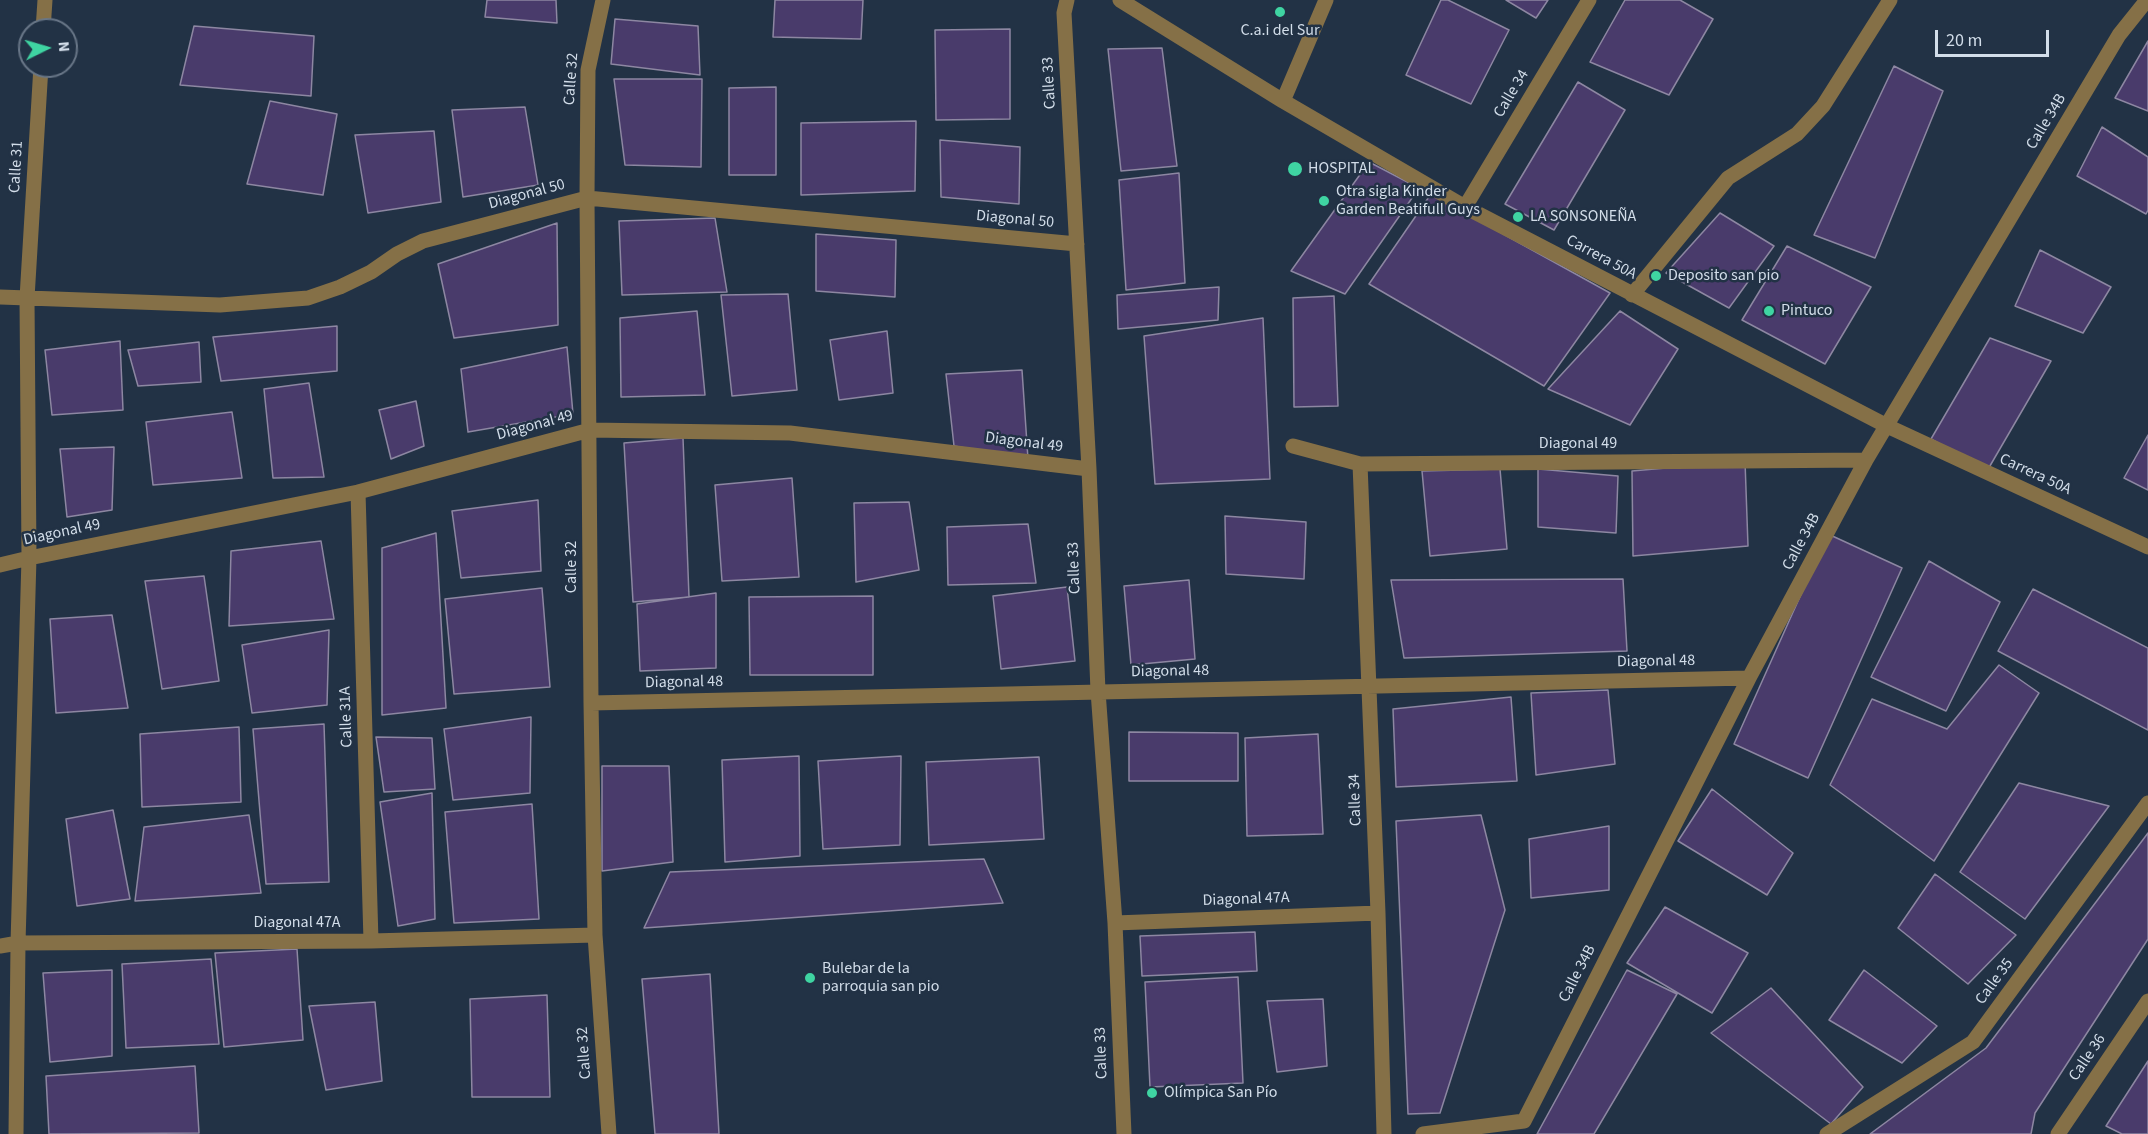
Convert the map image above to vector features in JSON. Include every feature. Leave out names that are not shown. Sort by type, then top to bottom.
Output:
[{"type":"street","points":[[44,18],[45,0]]},
{"type":"street","name":"Calle 32","points":[[603,0],[588,70],[587,198],[595,935],[609,1134]]},
{"type":"street","name":"Calle 33","points":[[1067,0],[1064,13],[1089,469],[1098,691],[1115,923],[1124,1134]]},
{"type":"street","name":"Carrera 50A","points":[[1120,0],[1283,101],[1465,207],[1887,426],[2148,547]]},
{"type":"street","points":[[1283,101],[1326,0]]},
{"type":"street","name":"Calle 34","points":[[1465,207],[1589,0]]},
{"type":"street","points":[[1632,295],[1728,178],[1797,134],[1823,106],[1890,0]]},
{"type":"street","name":"Calle 34B","points":[[1423,1134],[1524,1121],[1749,678],[1866,460],[2119,35],[2147,0]]},
{"type":"street","name":"Calle 31","points":[[16,1134],[18,943],[29,558],[27,298],[40,78]]},
{"type":"street","name":"Diagonal 50","points":[[0,297],[220,305],[308,298],[361,277],[397,254],[423,241],[587,198],[1077,244]]},
{"type":"street","name":"Diagonal 49","points":[[0,565],[358,492],[590,430],[790,433],[1089,469]]},
{"type":"street","name":"Diagonal 49","points":[[1293,446],[1360,464],[1866,460]]},
{"type":"street","name":"Calle 34","points":[[1360,464],[1370,686],[1384,1134]]},
{"type":"street","name":"Calle 31A","points":[[358,492],[371,941]]},
{"type":"street","name":"Diagonal 48","points":[[591,703],[1749,678]]},
{"type":"street","name":"Calle 35","points":[[1827,1134],[1973,1042],[2148,803]]},
{"type":"street","name":"Diagonal 47A","points":[[1115,923],[1378,912]]},
{"type":"street","name":"Diagonal 47A","points":[[0,946],[18,943],[371,941],[595,935]]},
{"type":"street","name":"Calle 36","points":[[2058,1134],[2148,1001]]},
{"type":"building","points":[[487,0],[556,0],[557,23],[485,17]]},
{"type":"building","points":[[775,0],[863,0],[861,39],[773,37]]},
{"type":"building","points":[[1441,0],[1448,0],[1509,30],[1471,104],[1406,75]]},
{"type":"building","points":[[1506,0],[1548,0],[1536,18]]},
{"type":"building","points":[[1625,0],[1680,0],[1713,19],[1669,95],[1590,62]]},
{"type":"building","points":[[615,19],[698,26],[700,75],[611,64]]},
{"type":"building","points":[[194,26],[314,36],[311,96],[180,85]]},
{"type":"building","points":[[1010,29],[1010,119],[936,120],[935,30]]},
{"type":"building","points":[[2148,41],[2148,111],[2115,98]]},
{"type":"building","points":[[1162,48],[1177,166],[1121,171],[1108,49]]},
{"type":"building","points":[[1894,66],[1943,91],[1875,258],[1814,235]]},
{"type":"building","points":[[614,79],[702,79],[701,167],[625,165]]},
{"type":"building","points":[[1578,82],[1625,110],[1554,230],[1505,204]]},
{"type":"building","points":[[776,87],[776,175],[729,175],[729,88]]},
{"type":"building","points":[[270,101],[337,114],[323,195],[247,184]]},
{"type":"building","points":[[525,107],[538,185],[463,197],[452,110]]},
{"type":"building","points":[[916,121],[915,191],[801,195],[801,123]]},
{"type":"building","points":[[2102,127],[2148,157],[2148,210],[2146,214],[2077,176]]},
{"type":"building","points":[[434,131],[441,202],[368,213],[355,135]]},
{"type":"building","points":[[940,140],[1020,147],[1019,204],[941,197]]},
{"type":"building","points":[[1369,162],[1419,188],[1345,294],[1291,271]]},
{"type":"building","points":[[1179,173],[1185,283],[1126,290],[1119,180]]},
{"type":"building","points":[[1431,194],[1610,293],[1544,386],[1369,284]]},
{"type":"building","points":[[1720,213],[1774,246],[1729,308],[1666,273]]},
{"type":"building","points":[[715,218],[727,292],[622,295],[619,221]]},
{"type":"building","points":[[557,223],[558,325],[454,338],[438,264]]},
{"type":"building","points":[[816,234],[896,240],[895,297],[816,291]]},
{"type":"building","points":[[1787,246],[1871,287],[1825,364],[1742,320]]},
{"type":"building","points":[[2040,250],[2111,287],[2083,333],[2015,306]]},
{"type":"building","points":[[1219,287],[1218,320],[1118,329],[1117,295]]},
{"type":"building","points":[[788,294],[797,390],[732,396],[721,295]]},
{"type":"building","points":[[1334,296],[1338,406],[1294,407],[1293,298]]},
{"type":"building","points":[[697,311],[705,395],[621,397],[620,318]]},
{"type":"building","points":[[1620,311],[1678,349],[1630,425],[1548,389]]},
{"type":"building","points":[[1263,318],[1270,479],[1155,484],[1144,336]]},
{"type":"building","points":[[337,326],[337,371],[221,381],[213,337]]},
{"type":"building","points":[[887,331],[893,393],[839,400],[830,340]]},
{"type":"building","points":[[1990,338],[2051,361],[1987,471],[1931,439]]},
{"type":"building","points":[[120,341],[123,410],[52,415],[45,350]]},
{"type":"building","points":[[199,342],[201,382],[138,386],[128,350]]},
{"type":"building","points":[[567,347],[573,414],[468,432],[461,369]]},
{"type":"building","points":[[1022,370],[1028,459],[954,446],[946,374]]},
{"type":"building","points":[[309,383],[324,477],[273,478],[264,389]]},
{"type":"building","points":[[416,401],[424,446],[391,459],[379,410]]},
{"type":"building","points":[[232,412],[242,478],[153,485],[146,422]]},
{"type":"building","points":[[2148,435],[2148,490],[2124,478]]},
{"type":"building","points":[[683,438],[689,597],[633,602],[624,443]]},
{"type":"building","points":[[114,447],[112,510],[67,517],[60,449]]},
{"type":"building","points":[[1745,461],[1748,546],[1633,556],[1632,471]]},
{"type":"building","points":[[1500,469],[1507,549],[1430,556],[1422,471]]},
{"type":"building","points":[[1538,469],[1618,476],[1616,533],[1538,527]]},
{"type":"building","points":[[792,478],[799,577],[722,581],[715,485]]},
{"type":"building","points":[[538,500],[541,571],[461,578],[452,511]]},
{"type":"building","points":[[909,502],[919,570],[856,582],[854,503]]},
{"type":"building","points":[[1225,516],[1306,522],[1304,579],[1226,574]]},
{"type":"building","points":[[1028,524],[1036,583],[948,585],[947,527]]},
{"type":"building","points":[[436,533],[446,708],[382,715],[382,548]]},
{"type":"building","points":[[1828,534],[1902,568],[1808,778],[1734,744]]},
{"type":"building","points":[[321,541],[334,619],[229,626],[231,551]]},
{"type":"building","points":[[1929,561],[2000,602],[1946,711],[1871,677]]},
{"type":"building","points":[[204,576],[219,681],[162,689],[145,581]]},
{"type":"building","points":[[1623,579],[1627,651],[1404,658],[1391,580]]},
{"type":"building","points":[[1189,580],[1195,659],[1131,665],[1124,586]]},
{"type":"building","points":[[1067,587],[1075,661],[1001,669],[993,596]]},
{"type":"building","points":[[542,588],[550,687],[454,694],[445,599]]},
{"type":"building","points":[[2033,589],[2148,648],[2148,730],[1998,651]]},
{"type":"building","points":[[716,593],[716,668],[640,671],[637,604]]},
{"type":"building","points":[[873,596],[873,675],[750,675],[749,597]]},
{"type":"building","points":[[112,615],[128,708],[56,713],[50,619]]},
{"type":"building","points":[[329,630],[327,705],[252,713],[242,645]]},
{"type":"building","points":[[1999,665],[2039,693],[1934,861],[1830,785],[1872,699],[1947,729]]},
{"type":"building","points":[[1608,690],[1615,764],[1536,775],[1531,693]]},
{"type":"building","points":[[1511,697],[1517,781],[1396,787],[1393,709]]},
{"type":"building","points":[[531,717],[530,793],[453,800],[444,729]]},
{"type":"building","points":[[324,724],[329,882],[266,884],[253,729]]},
{"type":"building","points":[[239,727],[241,802],[142,807],[140,734]]},
{"type":"building","points":[[1129,732],[1238,733],[1238,781],[1129,781]]},
{"type":"building","points":[[1318,734],[1323,834],[1247,836],[1245,738]]},
{"type":"building","points":[[376,737],[432,738],[435,789],[384,792]]},
{"type":"building","points":[[799,756],[800,856],[725,862],[722,760]]},
{"type":"building","points":[[901,756],[900,845],[823,849],[818,761]]},
{"type":"building","points":[[1039,757],[1044,839],[929,845],[926,762]]},
{"type":"building","points":[[602,766],[669,766],[673,862],[602,871]]},
{"type":"building","points":[[2019,783],[2109,806],[2025,919],[1960,872]]},
{"type":"building","points":[[1712,789],[1793,853],[1767,895],[1678,841]]},
{"type":"building","points":[[432,793],[435,919],[398,926],[380,802]]},
{"type":"building","points":[[532,804],[539,919],[454,923],[445,812]]},
{"type":"building","points":[[113,810],[130,899],[77,906],[66,819]]},
{"type":"building","points":[[249,815],[261,893],[135,901],[144,827]]},
{"type":"building","points":[[1481,815],[1505,910],[1440,1113],[1408,1114],[1396,821]]},
{"type":"building","points":[[1609,826],[1609,890],[1531,898],[1529,839]]},
{"type":"building","points":[[2148,833],[2148,939],[2035,1113],[2031,1134],[1870,1134],[1986,1048]]},
{"type":"building","points":[[984,859],[1003,903],[644,928],[670,872]]},
{"type":"building","points":[[1935,874],[2016,935],[1968,984],[1898,928]]},
{"type":"building","points":[[1665,907],[1748,953],[1712,1013],[1627,963]]},
{"type":"building","points":[[1255,932],[1257,971],[1142,976],[1140,936]]},
{"type":"building","points":[[297,949],[303,1040],[224,1047],[215,953]]},
{"type":"building","points":[[211,959],[219,1044],[126,1048],[122,964]]},
{"type":"building","points":[[112,970],[112,1056],[50,1062],[43,973]]},
{"type":"building","points":[[1627,970],[1677,994],[1594,1134],[1537,1134]]},
{"type":"building","points":[[1864,970],[1937,1026],[1902,1063],[1829,1020]]},
{"type":"building","points":[[710,974],[719,1134],[655,1134],[642,979]]},
{"type":"building","points":[[1238,977],[1243,1083],[1150,1087],[1145,982]]},
{"type":"building","points":[[1771,988],[1863,1087],[1831,1124],[1711,1033]]},
{"type":"building","points":[[547,995],[550,1097],[472,1097],[470,999]]},
{"type":"building","points":[[1323,999],[1327,1066],[1277,1072],[1267,1001]]},
{"type":"building","points":[[375,1002],[382,1081],[326,1090],[309,1006]]},
{"type":"building","points":[[2148,1061],[2148,1134],[2122,1134],[2106,1126]]},
{"type":"building","points":[[195,1066],[199,1133],[49,1134],[46,1076]]},
{"type":"place","name":"C.a.i del Sur","points":[[1280,12]]},
{"type":"place","name":"HOSPITAL","points":[[1295,169]]},
{"type":"place","name":"Otra sigla Kinder Garden Beatifull Guys","points":[[1324,201]]},
{"type":"place","name":"LA SONSONEÑA","points":[[1518,217]]},
{"type":"place","name":"Deposito san pio","points":[[1656,276]]},
{"type":"place","name":"Pintuco","points":[[1769,311]]},
{"type":"place","name":"Bulebar de la parroquia san pio","points":[[810,978]]},
{"type":"place","name":"Olímpica San Pío","points":[[1152,1093]]}]
